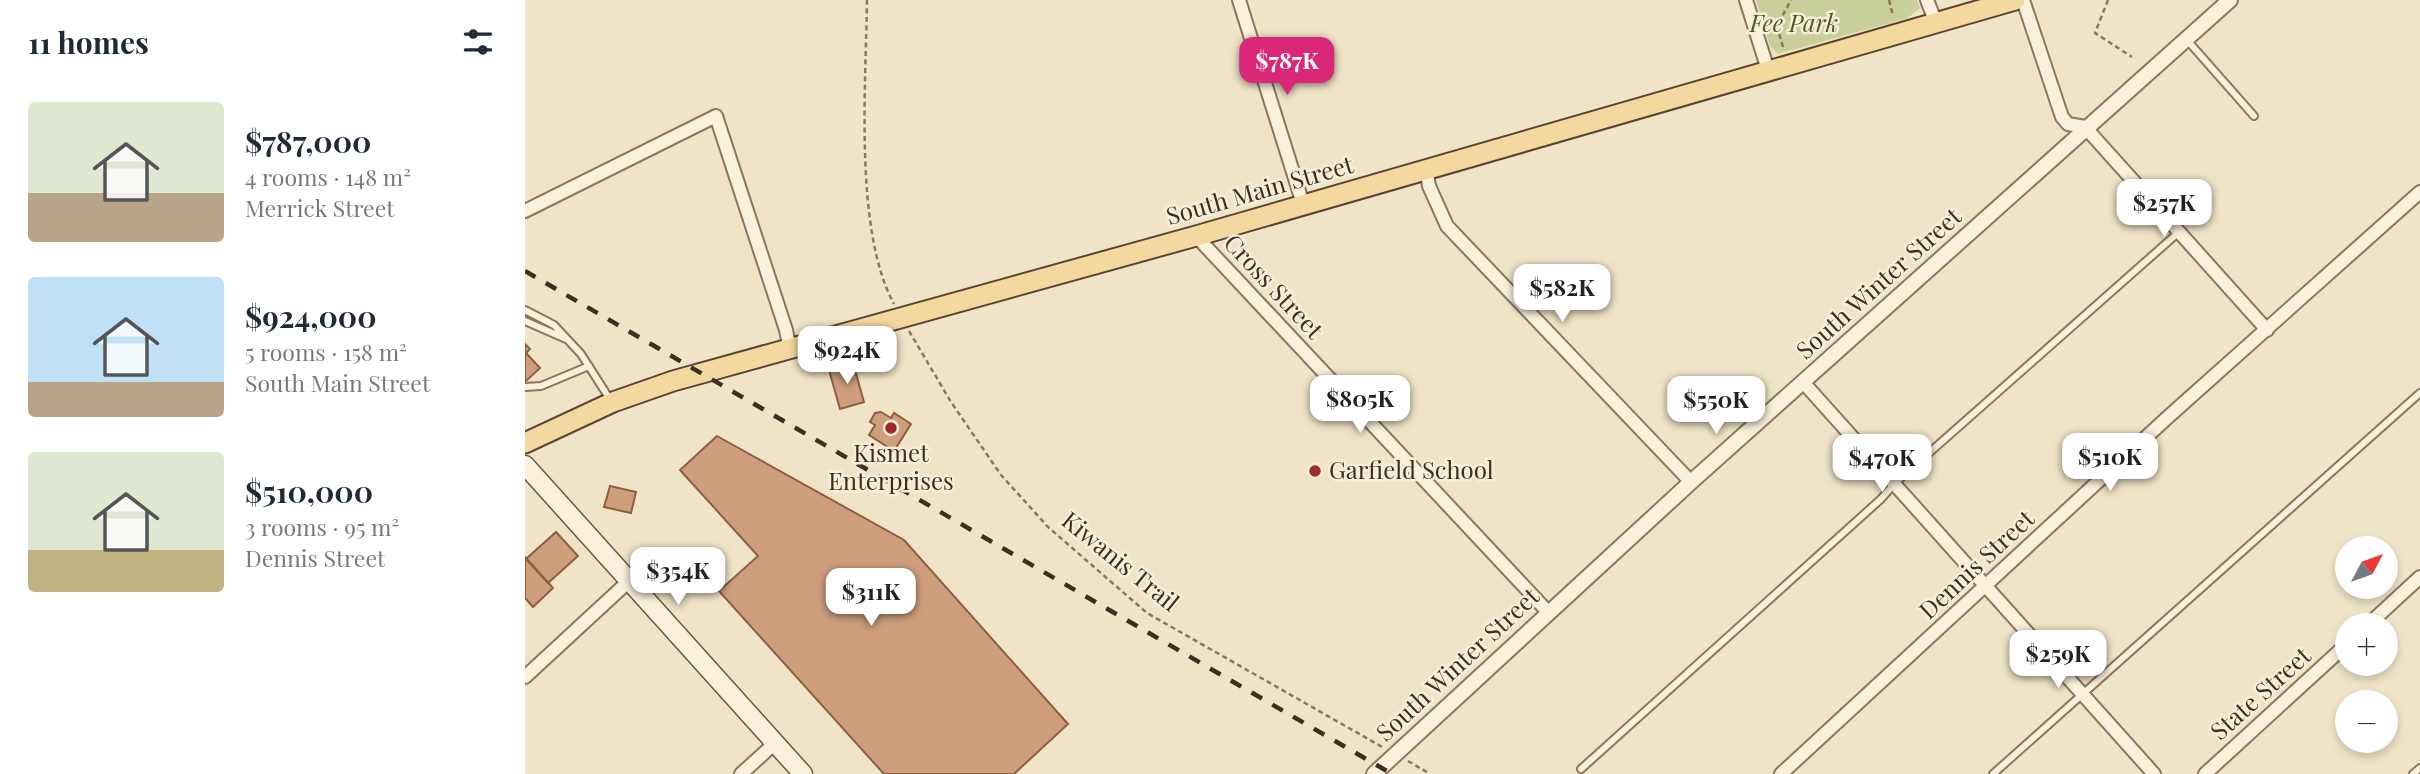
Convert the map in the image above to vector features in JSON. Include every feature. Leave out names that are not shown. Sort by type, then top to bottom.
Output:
[{"type":"main road","name":"South Main Street","points":[[525,443],[611,402],[673,381],[1196,236],[2015,0]]},
{"type":"main road","points":[[525,465],[803,774]]},
{"type":"street","points":[[1239,0],[1303,204]]},
{"type":"street","points":[[1746,0],[1768,70]]},
{"type":"street","points":[[1927,0],[1936,23]]},
{"type":"street","points":[[2023,0],[2062,117],[2068,124],[2085,127],[2267,330]]},
{"type":"street","name":"South Winter Street","points":[[1374,774],[1691,481],[2230,0]]},
{"type":"street","points":[[525,211],[716,116],[786,330],[790,350]]},
{"type":"street","points":[[1426,168],[1429,186],[1447,226],[1691,481]]},
{"type":"street","name":"Dennis Street","points":[[1781,774],[2420,192]]},
{"type":"street","name":"Cross Street","points":[[1196,236],[1548,612]]},
{"type":"street","points":[[1803,382],[2154,774]]},
{"type":"street","points":[[2381,613],[2420,577]]},
{"type":"street","points":[[527,670],[629,581]]},
{"type":"street","name":"State Street","points":[[2204,774],[2335,655]]},
{"type":"street","points":[[741,774],[775,743]]},
{"type":"lane","points":[[2186,39],[2254,116]]},
{"type":"lane","points":[[1581,769],[1881,499],[1895,483],[2179,232]]},
{"type":"lane","points":[[525,310],[554,325],[589,366],[611,402]]},
{"type":"lane","points":[[525,321],[568,340]]},
{"type":"lane","points":[[525,387],[541,386],[589,366]]},
{"type":"lane","points":[[1993,774],[2420,393]]},
{"type":"lane","points":[[2413,774],[2420,768]]},
{"type":"path","name":"Kiwanis Trail","points":[[867,0],[865,152],[871,222],[884,287],[951,402],[1000,475],[1048,527],[1147,612],[1430,774]]},
{"type":"path","points":[[1783,47],[1777,26],[1791,0]]},
{"type":"path","points":[[1889,0],[1893,16]]},
{"type":"path","points":[[2108,0],[2095,33],[2132,57]]},
{"type":"green space","name":"Fee Park","points":[[1756,0],[1917,0],[1920,8],[1908,18],[1778,54],[1770,46]]},
{"type":"building","points":[[525,344],[530,349],[526,353],[540,368],[525,382]]},
{"type":"building","points":[[853,363],[864,402],[840,409],[829,370]]},
{"type":"building","points":[[881,412],[891,418],[894,413],[911,424],[894,451],[869,435],[875,425],[870,422],[875,413]]},
{"type":"building","points":[[717,436],[904,540],[1068,724],[1014,774],[884,774],[719,591],[758,556],[680,470]]},
{"type":"building","points":[[610,486],[636,492],[631,513],[604,507]]},
{"type":"building","points":[[556,532],[578,556],[548,583],[526,559]]},
{"type":"building","points":[[525,557],[553,588],[533,607],[525,598]]},
{"type":"railway","points":[[525,271],[1392,774]]},
{"type":"place","name":"Kismet Enterprises","points":[[891,428]]},
{"type":"place","name":"Garfield School","points":[[1315,471]]}]
